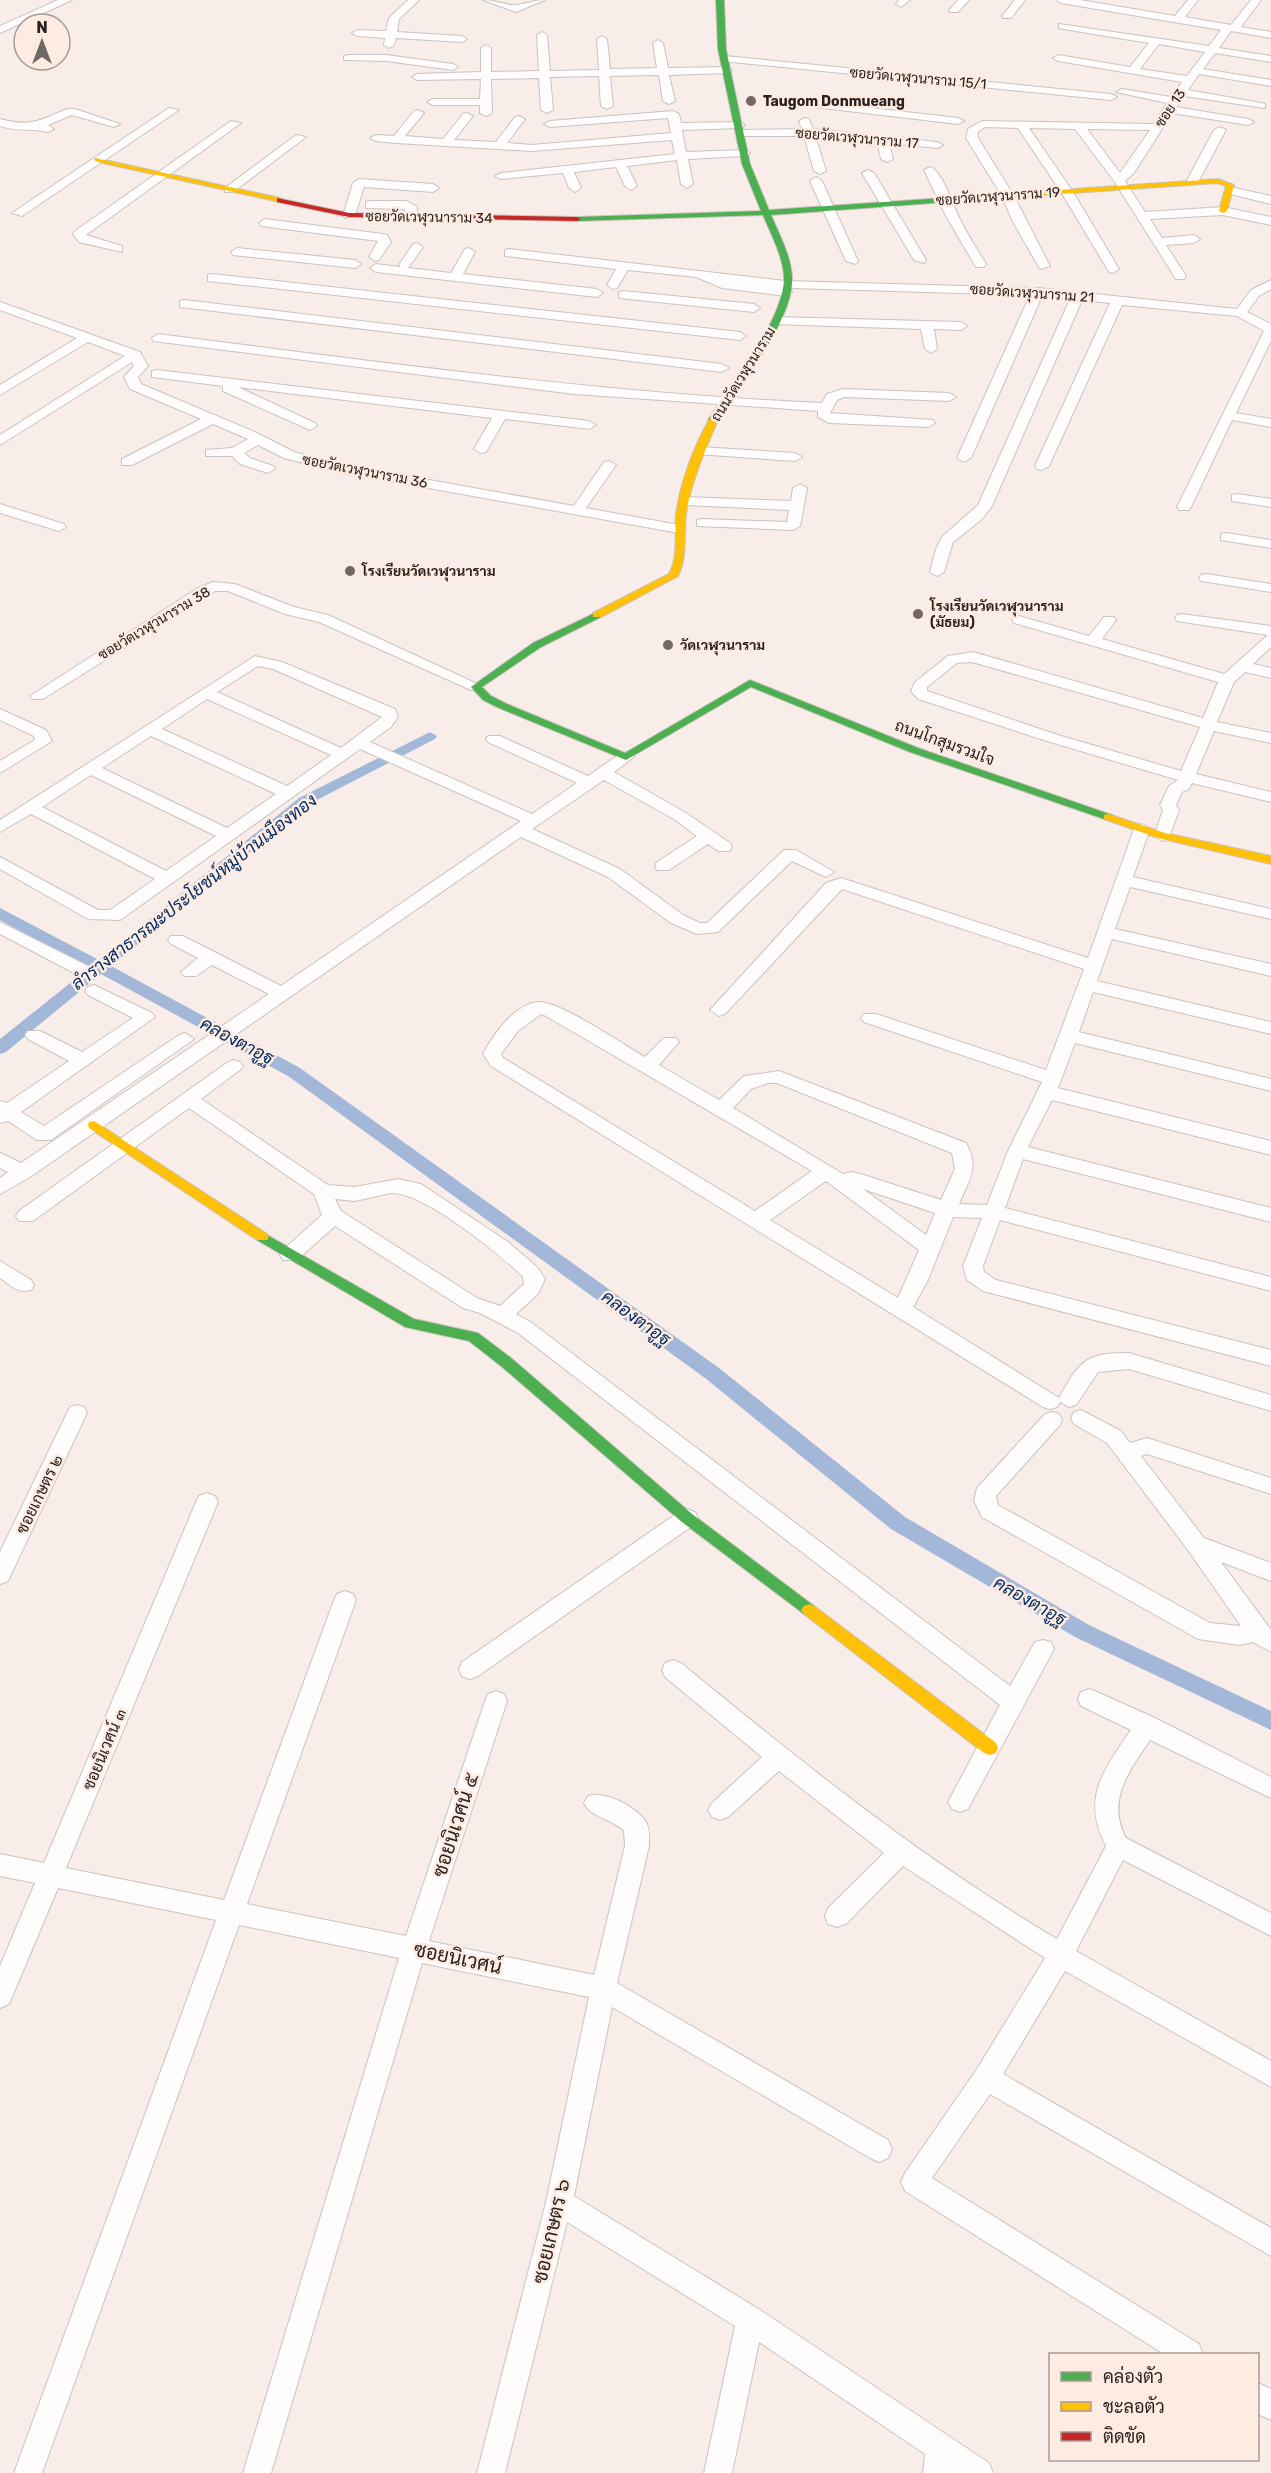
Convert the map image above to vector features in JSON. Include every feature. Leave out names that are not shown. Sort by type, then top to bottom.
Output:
[{"type":"street","points":[[2,35],[21,13],[67,0]]},
{"type":"street","points":[[386,58],[394,18],[414,0]]},
{"type":"street","points":[[475,0],[506,13]]},
{"type":"street","points":[[488,0],[516,9],[540,0]]},
{"type":"street","points":[[720,0],[720,29],[748,173],[779,245],[787,287]]},
{"type":"street","points":[[954,10],[964,0]]},
{"type":"street","points":[[1007,16],[1020,0]]},
{"type":"street","points":[[1061,0],[1078,1],[1271,35]]},
{"type":"street","points":[[1126,11],[1135,0]]},
{"type":"street","points":[[1177,20],[1193,0]]},
{"type":"street","name":"ซอย 13","points":[[1121,184],[1188,80],[1256,0]]},
{"type":"street","points":[[1053,70],[1060,42],[1078,1]]},
{"type":"street","points":[[357,33],[462,39]]},
{"type":"street","points":[[542,35],[547,110]]},
{"type":"street","points":[[602,39],[608,106]]},
{"type":"street","points":[[1060,42],[1157,40],[1271,59]]},
{"type":"street","points":[[1133,71],[1157,40]]},
{"type":"street","points":[[1060,42],[1133,71],[1188,80]]},
{"type":"street","points":[[658,43],[669,101]]},
{"type":"street","points":[[433,102],[486,107],[486,48]]},
{"type":"street","points":[[348,58],[386,58],[457,67]]},
{"type":"street","name":"ซอยวัดเวฬุวนาราม 15/1","points":[[417,77],[663,72],[726,65],[1175,100]]},
{"type":"street","points":[[1198,71],[1271,83]]},
{"type":"street","points":[[852,261],[828,209],[800,99],[914,129],[958,121]]},
{"type":"street","points":[[1175,100],[1261,106]]},
{"type":"street","points":[[1175,100],[1248,122]]},
{"type":"street","points":[[18,213],[173,110]]},
{"type":"street","points":[[0,122],[17,128],[43,127],[60,113],[71,111],[114,124]]},
{"type":"street","points":[[396,140],[418,113]]},
{"type":"street","points":[[550,124],[673,114],[687,184]]},
{"type":"street","points":[[445,144],[467,116]]},
{"type":"street","points":[[498,147],[519,119]]},
{"type":"street","points":[[118,249],[83,238],[79,234],[235,123]]},
{"type":"street","points":[[1044,266],[1018,220],[1008,196],[972,138],[972,131],[982,124],[1157,127]]},
{"type":"street","points":[[1021,124],[1067,192],[1113,268]]},
{"type":"street","points":[[1079,126],[1144,216],[1180,276]]},
{"type":"street","name":"ซอยวัดเวฬุวนาราม 17","points":[[376,138],[532,148],[675,131],[740,129],[807,131],[882,139],[914,129],[937,146]]},
{"type":"street","points":[[1192,182],[1220,130]]},
{"type":"street","points":[[229,190],[300,137]]},
{"type":"street","points":[[882,139],[887,159]]},
{"type":"street","points":[[501,176],[620,164],[680,154],[744,153]]},
{"type":"street","name":"ซอยวัดเวฬุวนาราม 34","points":[[98,160],[349,215],[370,204],[411,217],[569,220],[766,213]]},
{"type":"street","points":[[620,164],[631,186]]},
{"type":"street","points":[[567,169],[575,188]]},
{"type":"street","points":[[930,170],[946,199],[952,218],[980,264]]},
{"type":"street","points":[[868,173],[920,260]]},
{"type":"street","points":[[514,174],[523,190]]},
{"type":"street","name":"ซอยวัดเวฬุวนาราม 19","points":[[766,213],[1067,192],[1121,184],[1218,181],[1230,188]]},
{"type":"street","points":[[349,215],[359,183],[433,188]]},
{"type":"street","points":[[1223,211],[1230,188],[1271,200]]},
{"type":"street","points":[[1144,216],[1223,211],[1271,221]]},
{"type":"street","points":[[265,223],[383,238],[385,242],[371,264],[338,307]]},
{"type":"street","points":[[1158,242],[1194,239]]},
{"type":"street","points":[[405,265],[417,247]]},
{"type":"street","points":[[237,252],[371,264],[604,290],[624,289],[623,295],[754,308]]},
{"type":"street","points":[[457,274],[469,252]]},
{"type":"street","name":"ซอยวัดเวฬุวนาราม 21","points":[[509,253],[698,274],[787,287],[978,288],[1038,292],[1240,313],[1271,329]]},
{"type":"street","points":[[371,264],[405,265],[457,274]]},
{"type":"street","points":[[581,335],[604,290],[624,266]]},
{"type":"street","points":[[212,278],[338,307],[581,335],[722,368]]},
{"type":"street","points":[[1240,313],[1255,293],[1271,285]]},
{"type":"street","name":"ถนนวัดเวฬุวนาราม","points":[[476,687],[553,636],[673,576],[680,567],[682,559],[679,529],[701,451],[722,404],[777,321],[787,287]]},
{"type":"street","points":[[964,458],[1038,292]]},
{"type":"street","points":[[937,572],[943,548],[949,537],[970,525],[985,506],[1078,296]]},
{"type":"street","points":[[1042,466],[1118,300]]},
{"type":"street","points":[[184,304],[338,307],[581,335],[740,336]]},
{"type":"street","points":[[0,306],[135,355]]},
{"type":"street","points":[[777,321],[961,326]]},
{"type":"street","points":[[927,326],[931,349]]},
{"type":"street","points":[[1184,507],[1271,329]]},
{"type":"street","points":[[0,391],[86,338]]},
{"type":"street","points":[[158,338],[722,404],[825,407]]},
{"type":"street","points":[[0,441],[135,355]]},
{"type":"street","name":"ซอยวัดเวฬุวนาราม 36","points":[[135,355],[141,366],[131,377],[135,386],[258,439],[289,455],[313,462],[679,529]]},
{"type":"street","points":[[381,400],[401,367]]},
{"type":"street","points":[[157,374],[589,425]]},
{"type":"street","points":[[213,381],[310,426]]},
{"type":"street","points":[[928,423],[829,419],[823,414],[832,397],[843,393],[949,398]]},
{"type":"street","points":[[481,448],[501,414]]},
{"type":"street","points":[[1227,415],[1271,423]]},
{"type":"street","points":[[127,462],[212,419]]},
{"type":"street","points":[[211,453],[235,452],[258,439]]},
{"type":"street","points":[[701,451],[795,457]]},
{"type":"street","points":[[235,452],[245,461],[268,469]]},
{"type":"street","points":[[577,511],[609,465]]},
{"type":"street","points":[[702,523],[793,526],[800,488]]},
{"type":"street","points":[[1238,498],[1271,503]]},
{"type":"street","points":[[686,501],[798,506]]},
{"type":"street","points":[[0,508],[59,526]]},
{"type":"street","points":[[1226,537],[1271,544]]},
{"type":"street","points":[[1206,578],[1271,588]]},
{"type":"street","name":"ซอยวัดเวฬุวนาราม 38","points":[[38,696],[203,591],[222,585],[290,611],[323,618],[476,687]]},
{"type":"street","points":[[1182,618],[1271,632]]},
{"type":"street","points":[[1019,620],[1227,680]]},
{"type":"street","points":[[1092,642],[1109,620]]},
{"type":"street","points":[[1162,836],[1171,810],[1181,809],[1189,792],[1185,782],[1227,680],[1271,639]]},
{"type":"street","points":[[1271,738],[1210,725],[973,657],[953,659],[920,685],[919,691],[923,696],[1185,782],[1271,797]]},
{"type":"street","points":[[0,827],[91,770],[246,664],[265,660],[389,712],[390,717],[386,724],[286,792],[122,912],[102,917],[0,862]]},
{"type":"street","points":[[1240,666],[1271,673]]},
{"type":"street","name":"ถนนโกสุมรวมใจ","points":[[626,757],[750,683],[914,750],[1162,836],[1271,860]]},
{"type":"street","points":[[476,687],[488,698],[503,706],[626,757]]},
{"type":"street","points":[[206,693],[341,754]]},
{"type":"street","points":[[0,714],[40,733],[44,741],[0,768]]},
{"type":"street","points":[[150,729],[286,792]]},
{"type":"street","points":[[494,739],[653,800],[724,847]]},
{"type":"street","points":[[358,742],[534,821]]},
{"type":"street","points":[[0,1187],[94,1125],[518,829],[534,821],[626,757]]},
{"type":"street","points":[[91,770],[227,835]]},
{"type":"street","points":[[32,808],[166,878]]},
{"type":"street","points":[[518,829],[614,873],[677,919],[697,929],[712,928],[790,854],[826,872]]},
{"type":"street","points":[[1142,829],[1104,932],[1088,985],[1048,1085],[1017,1151],[973,1266],[974,1275],[990,1286],[1271,1358]]},
{"type":"street","points":[[663,866],[708,836]]},
{"type":"street","points":[[1123,880],[1271,914]]},
{"type":"street","points":[[719,1010],[831,886],[841,883],[1093,966]]},
{"type":"street","points":[[0,927],[84,971]]},
{"type":"street","points":[[1104,932],[1271,970]]},
{"type":"street","points":[[177,940],[281,993]]},
{"type":"street","points":[[190,972],[211,957]]},
{"type":"street","points":[[1088,985],[1271,1028]]},
{"type":"street","points":[[94,991],[146,1017],[2,1112],[44,1135],[185,1039]]},
{"type":"street","points":[[930,1248],[833,1176],[552,1011],[539,1008],[528,1012],[497,1043],[492,1054],[497,1062],[1063,1409],[1114,1437],[1264,1637]]},
{"type":"street","points":[[870,1018],[1048,1085],[1271,1148]]},
{"type":"street","points":[[34,1035],[83,1059]]},
{"type":"street","points":[[1069,1035],[1271,1085]]},
{"type":"street","points":[[647,1067],[670,1042]]},
{"type":"street","points":[[26,1216],[190,1100],[234,1066]]},
{"type":"street","points":[[720,1111],[747,1080],[756,1077],[779,1077],[959,1148],[964,1156],[964,1169],[918,1280],[902,1310]]},
{"type":"street","points":[[190,1100],[323,1191],[356,1194],[382,1186],[413,1189],[512,1253],[533,1273],[535,1280],[531,1289],[502,1315]]},
{"type":"street","points":[[94,1125],[290,1255],[410,1323],[473,1337],[506,1362],[687,1518],[990,1748]]},
{"type":"street","points":[[1017,1151],[1271,1215]]},
{"type":"street","points":[[0,1160],[23,1172]]},
{"type":"street","points":[[755,1221],[833,1176],[864,1182],[948,1210],[995,1212],[1271,1284]]},
{"type":"street","points":[[323,1191],[327,1208],[334,1216],[470,1303],[502,1315],[525,1328],[1011,1701]]},
{"type":"street","points":[[290,1255],[334,1216]]},
{"type":"street","points":[[0,1268],[24,1286]]},
{"type":"street","points":[[1264,1637],[1206,1632],[990,1511],[985,1502],[985,1494],[1063,1409],[1084,1372],[1093,1362],[1129,1361],[1271,1403]]},
{"type":"street","name":"ซอยเกษตร ๒","points":[[0,1575],[77,1413]]},
{"type":"street","points":[[1126,1452],[1147,1446],[1271,1486]]},
{"type":"street","name":"ซอยนิเวศน์ ๓","points":[[0,1996],[207,1502]]},
{"type":"street","points":[[470,1669],[687,1518]]},
{"type":"street","points":[[1196,1544],[1271,1572]]},
{"type":"street","points":[[28,2473],[345,1600]]},
{"type":"street","points":[[960,1802],[990,1748],[1011,1701],[1043,1649]]},
{"type":"street","points":[[673,1670],[778,1757],[902,1852],[1061,1955],[1271,2075]]},
{"type":"street","points":[[1089,1699],[1147,1725],[1271,1788]]},
{"type":"street","name":"ซอยนิเวศน์ ๕","points":[[257,2473],[414,1949],[496,1701]]},
{"type":"street","points":[[1147,1725],[1108,1793],[1106,1818],[1118,1846],[1271,1926]]},
{"type":"street","points":[[720,1810],[778,1757]]},
{"type":"street","name":"ซอยเกษตร ๖","points":[[491,2473],[559,2202],[603,1988],[637,1846],[636,1827],[627,1818],[596,1803]]},
{"type":"street","points":[[1118,1846],[1061,1955],[986,2078],[914,2182],[1186,2353]]},
{"type":"street","points":[[837,1916],[902,1852]]},
{"type":"street","name":"ซอยนิเวศน์","points":[[0,1865],[603,1988],[879,2149]]},
{"type":"street","points":[[986,2078],[1271,2243]]},
{"type":"street","points":[[559,2202],[750,2320],[939,2460],[979,2473]]},
{"type":"street","points":[[718,2473],[750,2320]]},
{"type":"waterway","name":"ลำรางสาธารณะประโยชน์หมู่บ้านเมืองทอง","points":[[100,967],[304,801],[430,736]]},
{"type":"waterway","name":"คลองตาอูฐ","points":[[0,913],[100,967]]},
{"type":"waterway","name":"ลำรางสาธารณะประโยชน์หมู่บ้านเมืองทอง","points":[[0,1048],[100,967]]},
{"type":"waterway","name":"คลองตาอูฐ","points":[[100,967],[294,1072],[712,1373],[898,1523],[1082,1631],[1271,1721]]},
{"type":"traffic: fast","points":[[713,420],[774,327],[788,286],[788,274],[780,246],[746,164],[722,49],[720,0]]},
{"type":"traffic: fast","points":[[577,219],[748,214],[1015,195]]},
{"type":"traffic: fast","points":[[597,615],[537,645],[476,687],[487,698],[503,706],[626,757],[750,683],[914,750],[1108,817]]},
{"type":"traffic: fast","points":[[262,1237],[410,1323],[473,1337],[506,1362],[687,1518],[809,1610]]},
{"type":"traffic: slow","points":[[98,160],[280,200]]},
{"type":"traffic: slow","points":[[1015,195],[1218,181],[1230,185],[1223,211]]},
{"type":"traffic: slow","points":[[597,615],[673,576],[679,561],[682,508],[713,420]]},
{"type":"traffic: slow","points":[[1108,817],[1162,836],[1271,860]]},
{"type":"traffic: slow","points":[[94,1125],[262,1237]]},
{"type":"traffic: slow","points":[[809,1610],[990,1748]]},
{"type":"traffic: jam","points":[[280,200],[349,215],[577,219]]},
{"type":"place","name":"Taugom Donmueang","points":[[751,101]]},
{"type":"place","name":"โรงเรียนวัดเวฬุวนาราม","points":[[350,571]]},
{"type":"place","name":"โรงเรียนวัดเวฬุวนาราม (มัธยม)","points":[[918,614]]},
{"type":"place","name":"วัดเวฬุวนาราม","points":[[668,645]]}]
